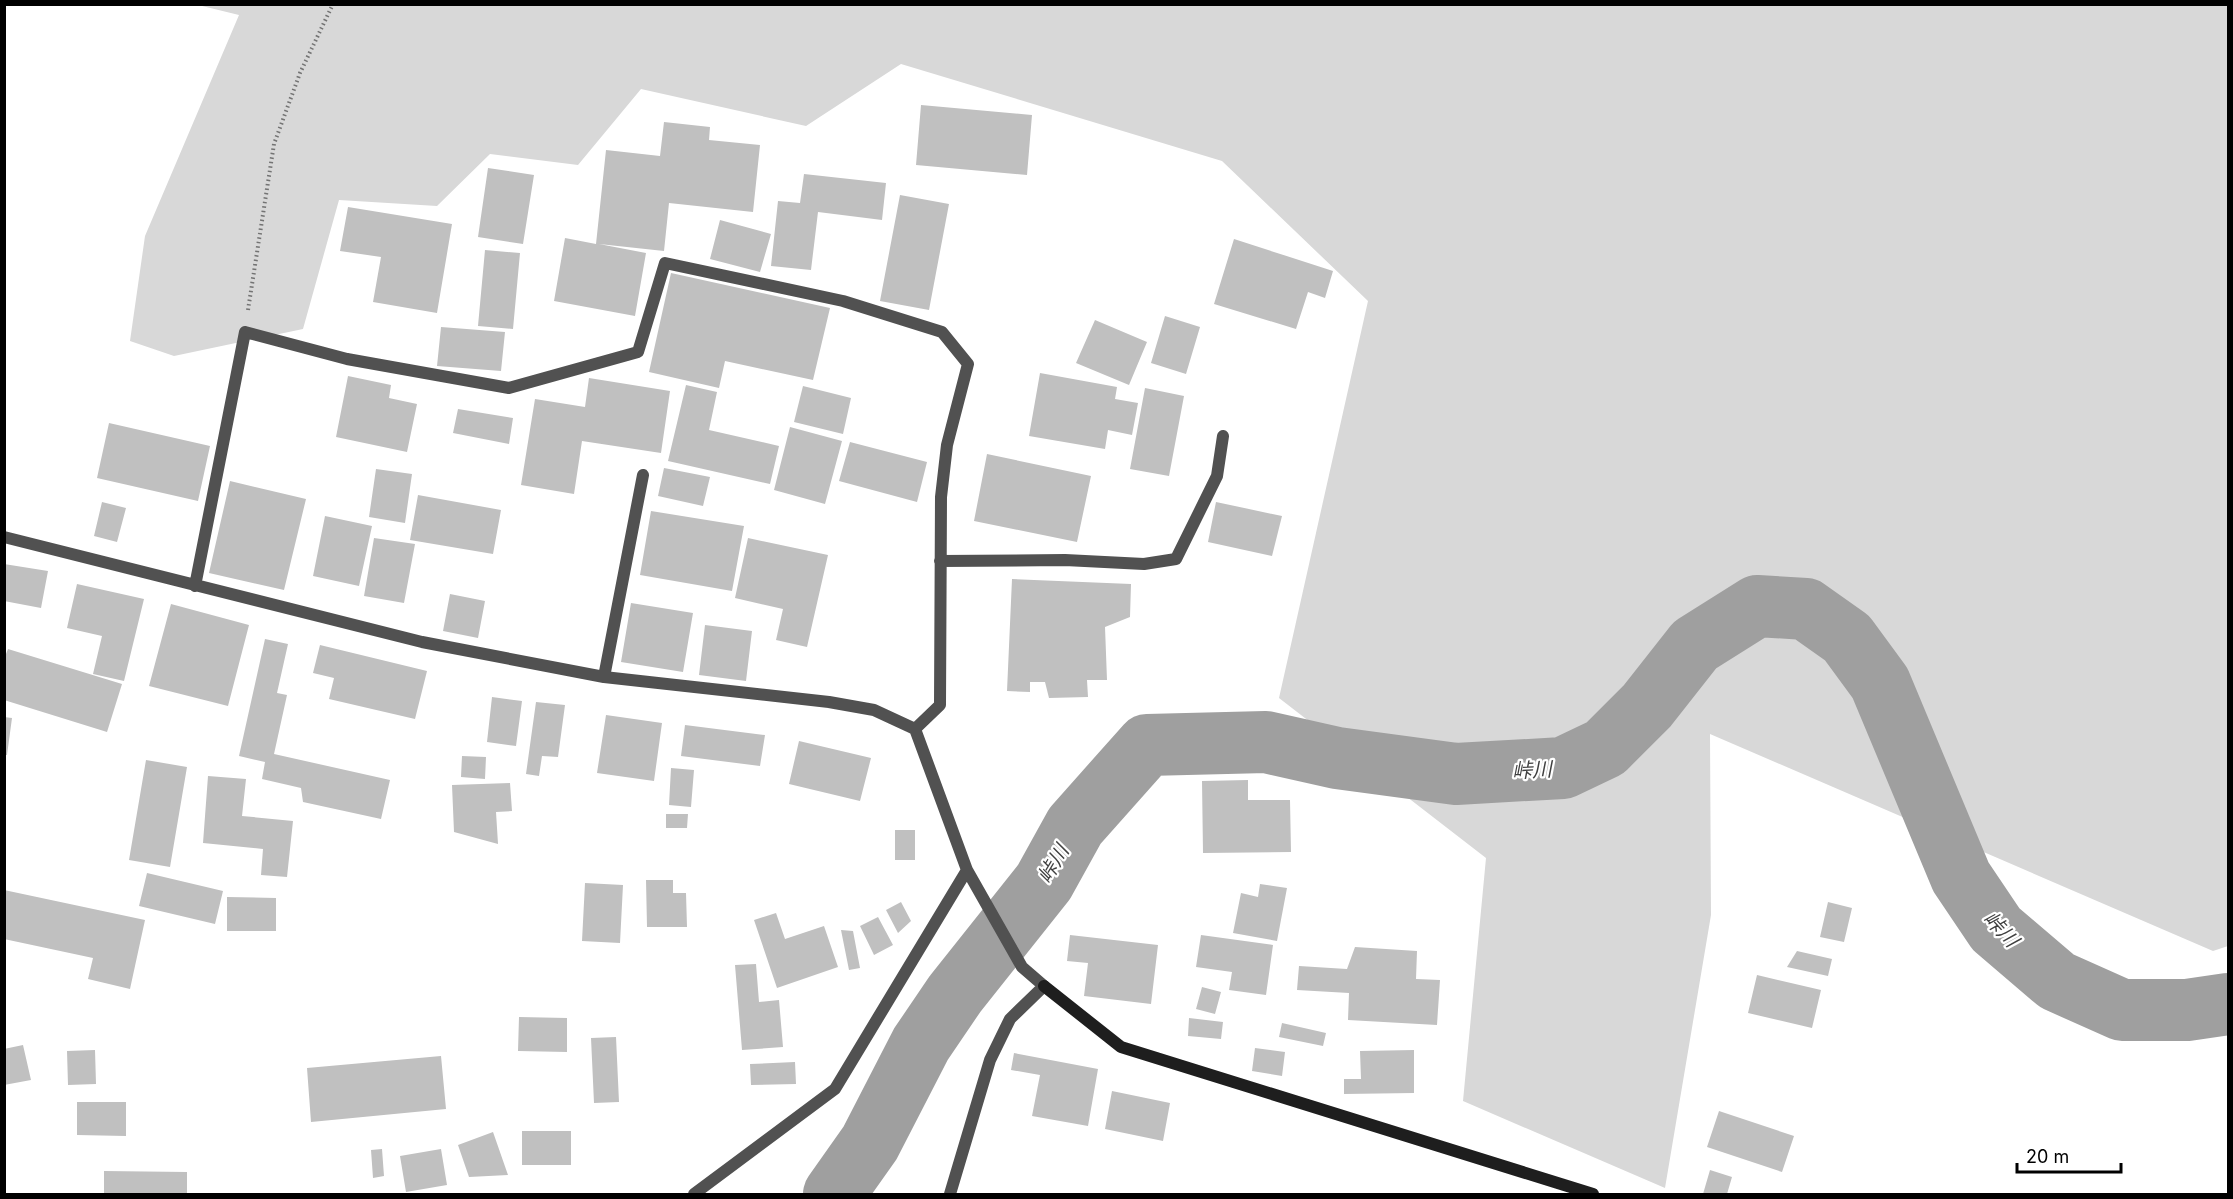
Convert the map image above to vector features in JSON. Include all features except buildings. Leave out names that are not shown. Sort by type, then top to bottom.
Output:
[{"type":"street","points":[[195,586],[245,332],[347,359],[509,388],[638,352],[665,263],[843,301],[942,332],[968,364],[947,445],[941,497],[940,705],[915,729]]},
{"type":"street","points":[[940,561],[1065,560],[1144,564],[1176,559],[1217,476],[1223,435]]},
{"type":"street","points":[[604,677],[643,474]]},
{"type":"street","points":[[4,537],[422,642],[604,677],[829,702],[874,710],[915,729],[967,870],[1022,967],[1121,1047],[1593,1194]]},
{"type":"street","points":[[694,1194],[836,1089],[967,870]]},
{"type":"street","points":[[950,1194],[990,1060],[1010,1019],[1044,986]]},
{"type":"path","points":[[245,332],[274,144],[300,73],[333,4]]},
{"type":"shaded area","points":[[198,5],[2228,5],[2228,946],[2213,951],[1710,734],[1711,915],[1665,1188],[1463,1101],[1486,858],[1279,698],[1368,301],[1222,161],[901,64],[806,126],[641,89],[578,165],[490,154],[437,206],[339,200],[303,329],[174,356],[130,341],[145,236],[239,15]]},
{"type":"waterway","name":"峠川","points":[[834,1194],[870,1143],[921,1044],[955,994],[1044,882],[1075,826],[1147,745],[1266,742],[1337,758],[1456,774],[1563,768],[1605,748],[1647,706],[1695,645],[1757,606],[1806,609],[1847,638],[1880,683],[1961,877],[1996,929],[2057,981],[2122,1010],[2187,1010],[2228,1004]]}]
